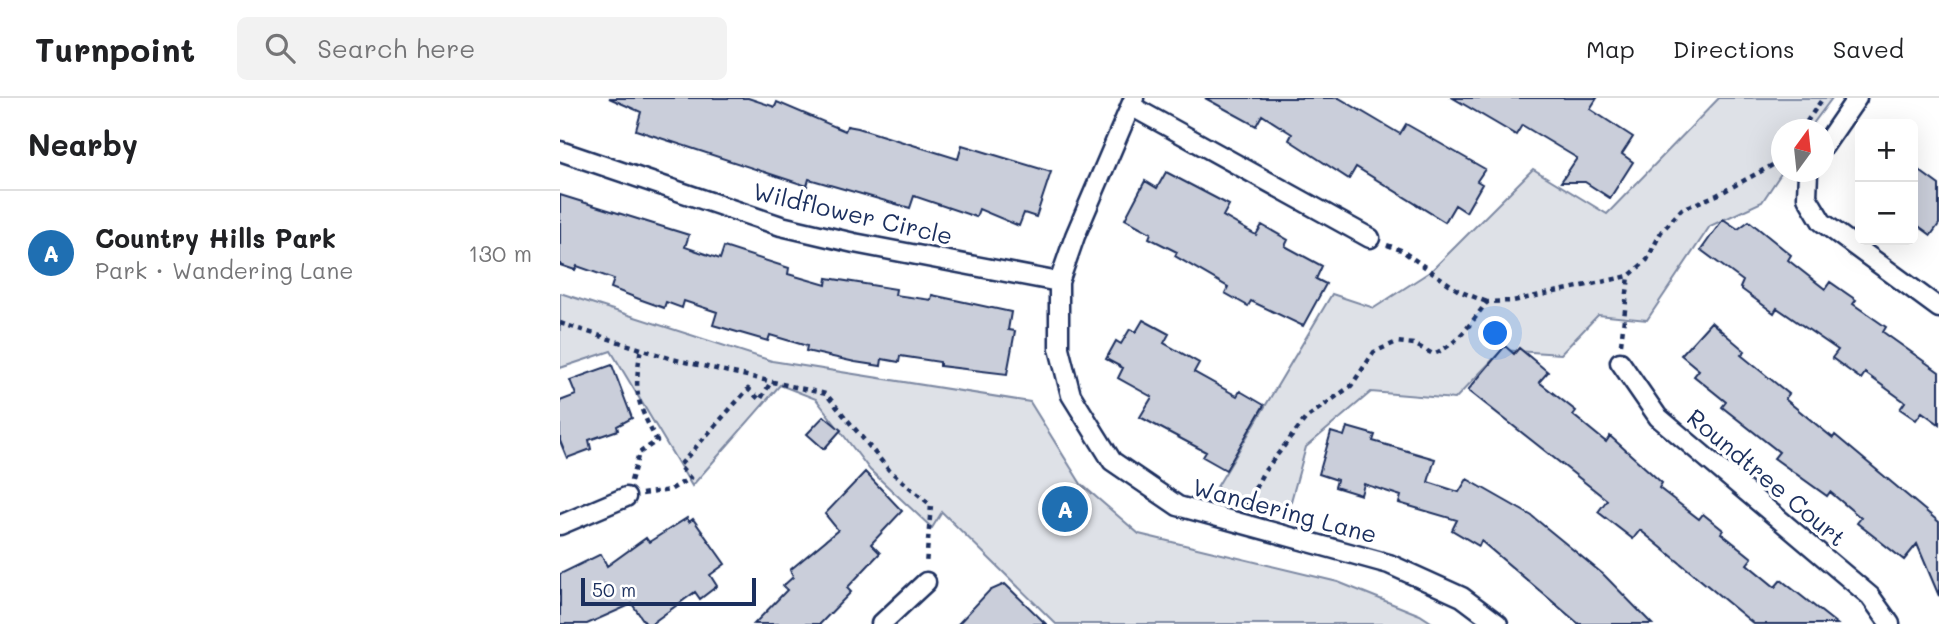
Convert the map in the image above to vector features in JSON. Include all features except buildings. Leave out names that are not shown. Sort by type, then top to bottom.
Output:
[{"type":"street","points":[[1834,131],[1857,98]]},
{"type":"street","points":[[1132,102],[1370,238]]},
{"type":"street","name":"Wandering Lane","points":[[1132,102],[1075,236],[1059,282],[1059,348],[1070,395],[1112,461],[1178,506],[1389,564],[1462,597],[1498,624]]},
{"type":"street","name":"Wildflower Circle","points":[[560,151],[781,226],[1059,282]]},
{"type":"street","points":[[1808,182],[1807,197],[1822,222],[1939,308]]},
{"type":"street","name":"Roundtree Court","points":[[1619,362],[1658,417],[1870,596],[1890,624]]},
{"type":"street","points":[[560,525],[626,497]]},
{"type":"street","points":[[881,624],[926,582]]},
{"type":"path","points":[[1809,119],[1823,98]]},
{"type":"path","points":[[1370,238],[1401,250],[1459,290],[1487,302],[1513,300],[1629,276],[1647,260],[1661,232],[1682,209],[1717,195],[1771,166]]},
{"type":"path","points":[[1619,362],[1629,276]]},
{"type":"path","points":[[1239,522],[1263,473],[1306,418],[1350,386],[1374,352],[1397,342],[1414,344],[1433,354],[1444,350],[1461,335],[1487,302]]},
{"type":"path","points":[[560,323],[671,359],[826,394],[889,470],[931,505],[927,528],[926,582]]},
{"type":"path","points":[[640,347],[635,387],[644,417],[657,441],[639,453],[626,497],[670,490],[690,478],[679,466],[748,389],[760,400],[771,382]]},
{"type":"shaded area","points":[[1719,98],[1832,98],[1816,119],[1771,119],[1771,182],[1775,182],[1762,202],[1710,226],[1647,320],[1598,315],[1561,354],[1502,350],[1455,399],[1371,392],[1306,447],[1288,512],[1214,492],[1332,294],[1374,308],[1431,271],[1533,169],[1607,214]]},
{"type":"shaded area","points":[[560,293],[772,361],[1030,402],[1081,484],[1139,534],[1338,582],[1420,615],[1434,624],[1056,624],[942,512],[932,528],[870,470],[816,399],[780,385],[692,486],[611,351],[560,368]]},
{"type":"place","name":"Country Hills Park","points":[[1065,509]]}]
